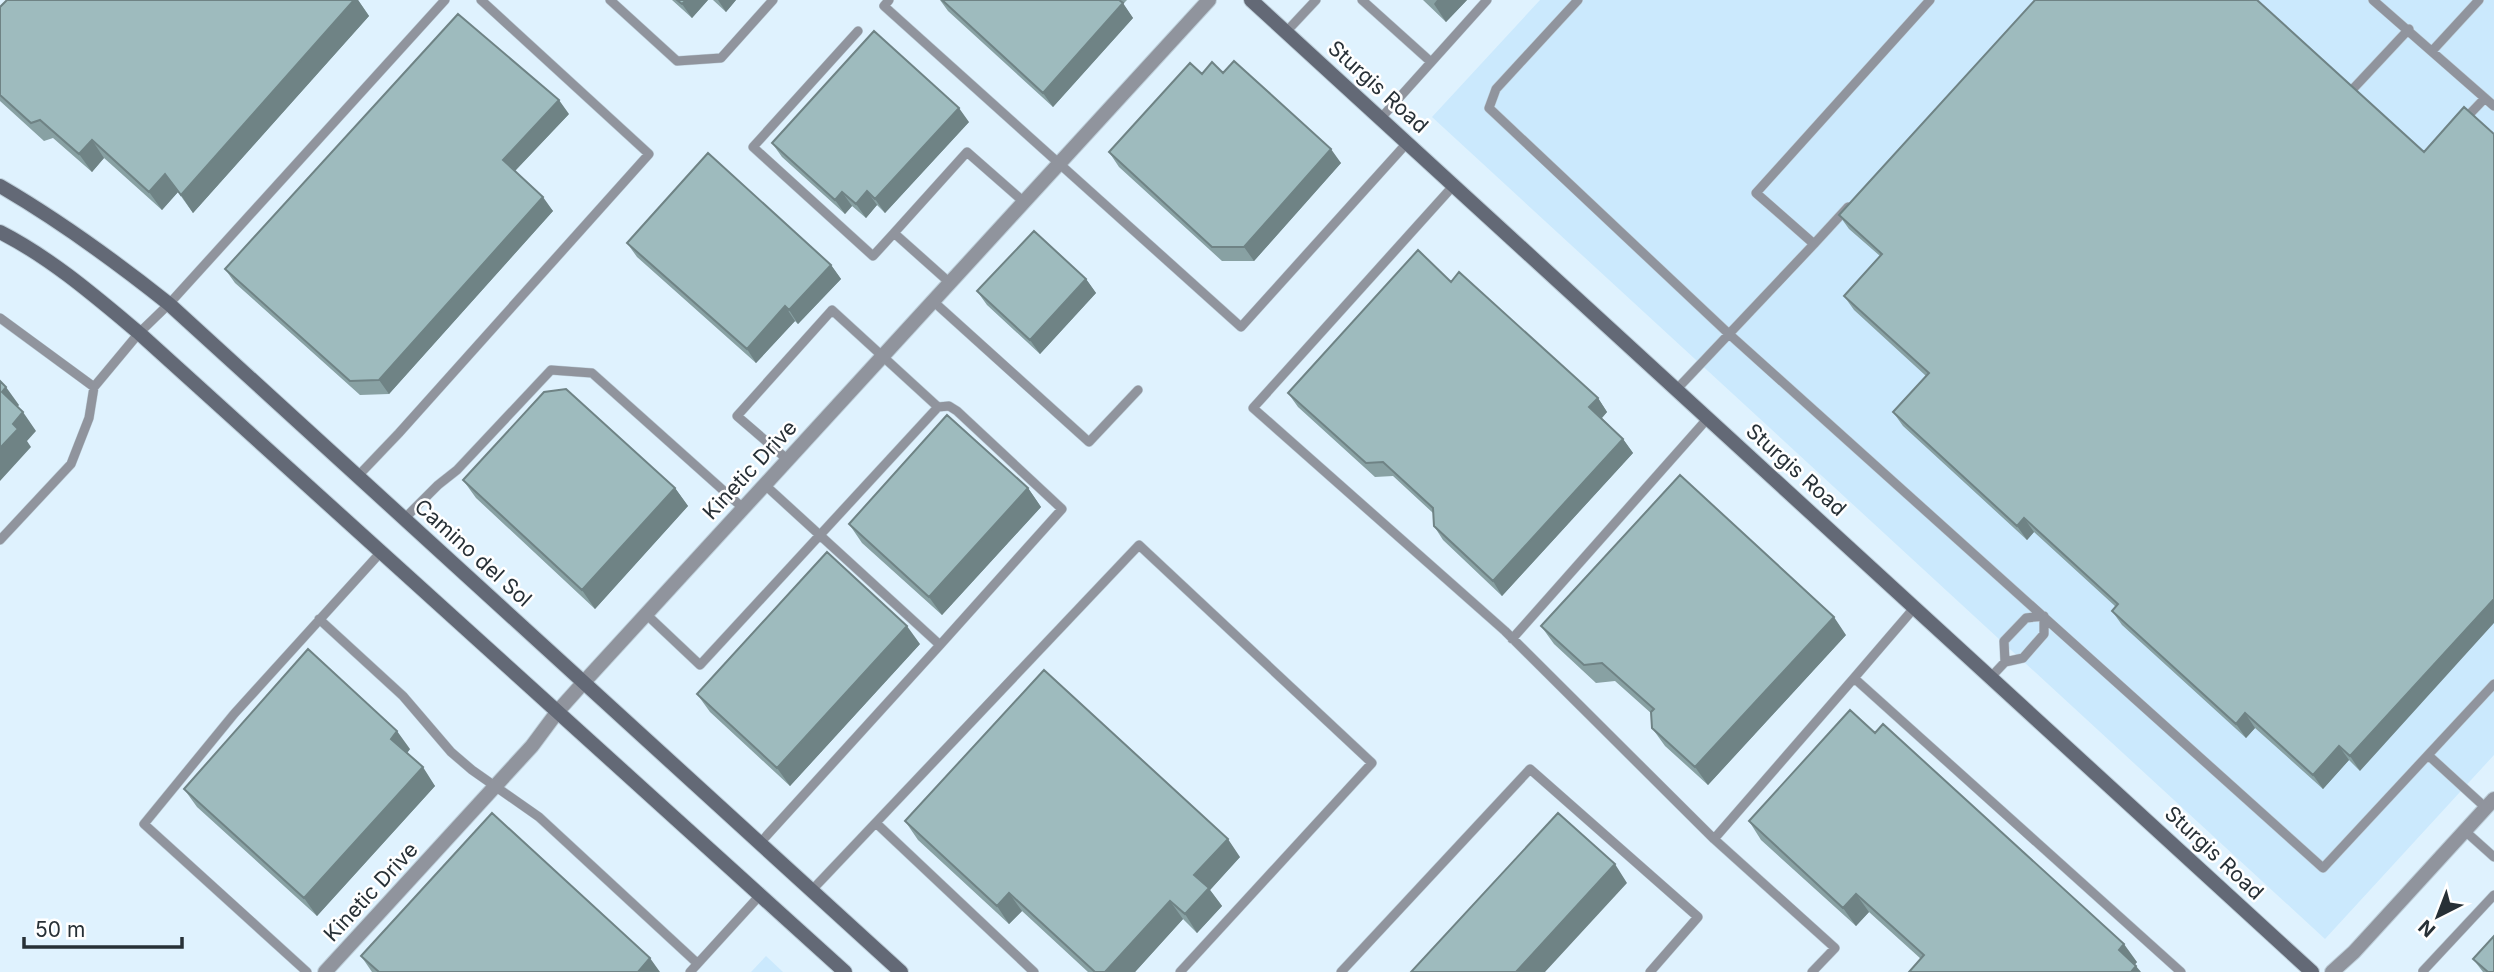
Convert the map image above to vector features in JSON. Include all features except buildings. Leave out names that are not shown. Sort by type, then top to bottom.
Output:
[{"type":"street","name":"Kinetic Drive","points":[[326,972],[532,746],[584,682],[1209,0]]},
{"type":"street","name":"Sturgis Road","points":[[1251,0],[2312,972]]},
{"type":"street","name":"Camino del Sol","points":[[0,186],[57,220],[169,304],[901,972]]},
{"type":"street","points":[[0,232],[82,286],[139,333],[845,972]]},
{"type":"street","points":[[2332,972],[2354,952],[2490,804]]},
{"type":"lane","points":[[0,540],[71,464],[89,418],[94,387],[139,333],[169,304],[445,0]]},
{"type":"lane","points":[[357,477],[649,154],[481,0]]},
{"type":"lane","points":[[610,0],[677,61],[721,58],[773,0]]},
{"type":"lane","points":[[889,0],[884,6],[1241,327],[1407,143]]},
{"type":"lane","points":[[1286,32],[1316,0]]},
{"type":"lane","points":[[1362,0],[1431,62]]},
{"type":"lane","points":[[1381,118],[1487,0]]},
{"type":"lane","points":[[1578,0],[1496,89],[1489,108],[1729,334],[2323,868],[2494,684]]},
{"type":"lane","points":[[1814,244],[1756,193],[1930,0]]},
{"type":"lane","points":[[2374,0],[2494,106]]},
{"type":"lane","points":[[2433,50],[2479,0]]},
{"type":"lane","points":[[2351,91],[2409,29]]},
{"type":"lane","points":[[858,31],[752,147],[873,256],[967,152],[1024,202]]},
{"type":"lane","points":[[2460,124],[2485,97]]},
{"type":"lane","points":[[1454,185],[1253,408],[1513,639],[1714,839],[1835,948],[1812,972]]},
{"type":"lane","points":[[1676,390],[1851,204]]},
{"type":"lane","points":[[894,233],[950,283]]},
{"type":"lane","points":[[934,302],[1089,442],[1138,390]]},
{"type":"lane","points":[[788,460],[737,416],[832,310],[938,407]]},
{"type":"lane","points":[[0,318],[94,387]]},
{"type":"lane","points":[[404,519],[457,470],[551,370],[592,373],[743,508]]},
{"type":"lane","points":[[646,614],[701,665],[938,407],[949,406],[957,411],[1062,509],[760,844]]},
{"type":"lane","points":[[1513,639],[1708,418]]},
{"type":"lane","points":[[765,485],[940,645]]},
{"type":"lane","points":[[812,890],[1139,545],[1372,763],[1180,972]]},
{"type":"lane","points":[[307,972],[144,824],[234,714],[381,552]]},
{"type":"lane","points":[[1714,839],[1915,607]]},
{"type":"lane","points":[[1991,677],[2004,662],[2023,658],[2045,634],[2044,616]]},
{"type":"lane","points":[[2004,662],[2004,641],[2026,618],[2044,616]]},
{"type":"lane","points":[[319,619],[403,696],[451,752],[538,817],[697,964]]},
{"type":"lane","points":[[1854,678],[2181,972]]},
{"type":"lane","points":[[2428,755],[2490,804]]},
{"type":"lane","points":[[1341,972],[1530,769],[1698,917],[1650,972]]},
{"type":"lane","points":[[876,823],[1034,972]]},
{"type":"lane","points":[[2465,831],[2494,857]]},
{"type":"lane","points":[[690,972],[761,894]]},
{"type":"lane","points":[[2424,972],[2494,895]]},
{"type":"shaded area","points":[[1540,0],[2494,0],[2494,755],[2325,939],[1432,117]]},
{"type":"shaded area","points":[[766,956],[783,972],[751,972]]}]
